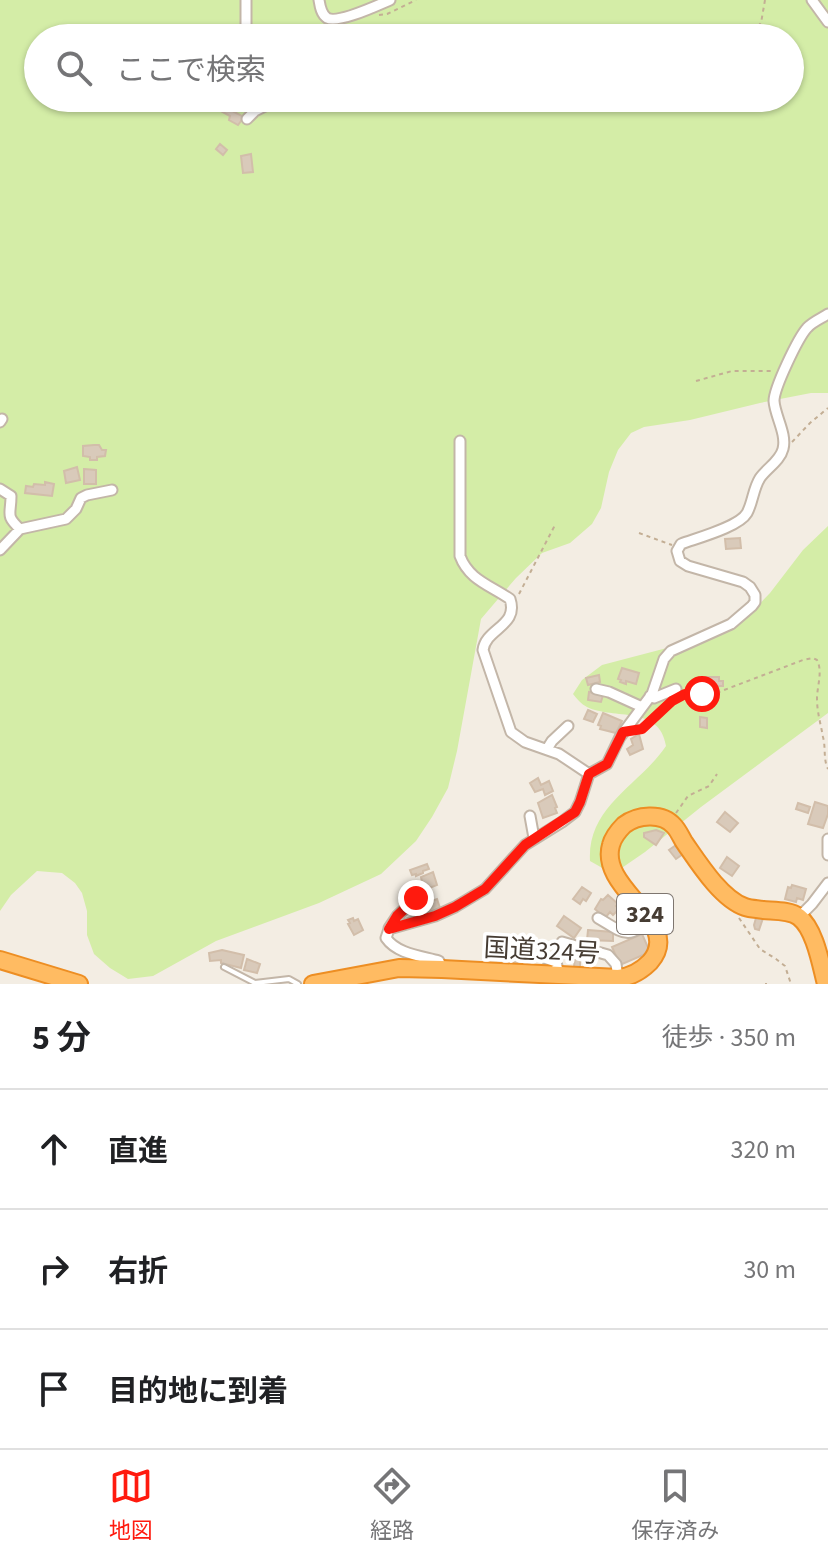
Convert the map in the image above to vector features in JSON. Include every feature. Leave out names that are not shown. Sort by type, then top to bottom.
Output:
[{"type":"highway","name":"324","points":[[649,918],[617,878],[610,861],[616,834],[627,823],[639,818],[657,817],[670,823],[703,869],[733,900]]},
{"type":"highway","points":[[733,900],[745,907],[799,917],[816,947],[826,984]]},
{"type":"highway","name":"国道324号","points":[[313,984],[399,968],[442,969],[460,977],[559,975],[618,978],[636,974],[655,955],[658,939],[649,918]]},
{"type":"highway","points":[[0,960],[79,984]]},
{"type":"street","points":[[246,0],[246,24]]},
{"type":"street","points":[[319,0],[324,16],[336,19],[390,0]]},
{"type":"street","points":[[812,0],[828,22]]},
{"type":"street","points":[[247,119],[254,112]]},
{"type":"street","points":[[389,929],[435,916],[485,889],[517,852],[575,812],[589,774],[607,764],[623,732],[650,696],[664,659],[671,651],[731,624],[748,610],[755,598],[753,591],[743,582],[688,566],[677,556],[678,548],[681,544],[744,518],[755,485],[783,452],[784,441],[774,404],[775,392],[808,327],[828,314]]},
{"type":"street","points":[[460,441],[460,556],[464,568],[474,578],[507,596],[512,606],[512,613],[486,640],[483,650],[511,732],[525,742],[559,754],[589,774]]},
{"type":"street","points":[[0,489],[11,496],[11,522],[20,529]]},
{"type":"street","points":[[0,550],[20,529],[66,519],[81,498],[112,490]]},
{"type":"street","points":[[596,689],[642,707]]},
{"type":"street","points":[[650,696],[654,698],[676,689]]},
{"type":"street","points":[[547,749],[568,726]]},
{"type":"street","points":[[530,816],[534,838]]},
{"type":"street","points":[[828,839],[828,855]]},
{"type":"street","points":[[799,917],[828,883]]},
{"type":"street","points":[[416,898],[397,916],[386,938],[392,945],[411,954],[439,961],[442,969]]},
{"type":"street","points":[[598,918],[631,933],[641,928],[649,918]]},
{"type":"street","points":[[562,942],[608,955],[616,964],[618,978]]},
{"type":"street","points":[[547,959],[556,962],[559,975]]},
{"type":"lane","points":[[224,967],[255,983],[289,979],[298,984]]},
{"type":"path","points":[[760,24],[765,0]]},
{"type":"path","points":[[696,381],[732,371],[784,373]]},
{"type":"path","points":[[783,452],[828,408]]},
{"type":"path","points":[[519,592],[555,525]]},
{"type":"path","points":[[639,533],[678,548]]},
{"type":"path","points":[[623,732],[642,729],[672,701],[685,694],[711,695],[778,668],[813,658],[820,665],[817,699],[828,769]]},
{"type":"path","points":[[670,823],[688,796],[705,788],[717,774]]},
{"type":"path","points":[[733,900],[753,941],[785,966],[791,984]]},
{"type":"green space","points":[[0,0],[828,0],[828,393],[811,393],[760,403],[690,420],[644,427],[631,433],[618,450],[609,472],[601,508],[592,524],[570,543],[542,553],[481,619],[448,788],[416,841],[381,874],[319,903],[216,941],[153,976],[128,979],[94,954],[87,935],[87,911],[82,893],[62,873],[37,871],[11,895],[0,911]]},
{"type":"green space","points":[[828,526],[828,713],[613,874],[590,861],[591,842],[606,811],[666,746],[655,724],[634,716],[598,711],[583,704],[573,694],[582,680],[602,665],[724,633],[745,619],[770,593],[803,550]]},
{"type":"building","points":[[223,112],[234,112],[244,117],[238,125],[229,120],[230,116]]},
{"type":"building","points":[[220,144],[227,150],[223,155],[216,149]]},
{"type":"building","points":[[251,154],[253,172],[243,173],[241,156]]},
{"type":"building","points":[[99,445],[106,450],[105,456],[90,460],[90,457],[83,456],[83,446]]},
{"type":"building","points":[[77,467],[80,480],[66,483],[64,471]]},
{"type":"building","points":[[84,469],[96,470],[96,484],[84,484]]},
{"type":"building","points":[[45,482],[54,484],[52,496],[25,493],[26,486],[45,485]]},
{"type":"building","points":[[740,538],[741,548],[726,549],[725,539]]},
{"type":"building","points":[[622,668],[639,673],[636,684],[620,682],[618,679]]},
{"type":"building","points":[[599,675],[600,682],[588,685],[586,678]]},
{"type":"building","points":[[707,677],[719,677],[723,686],[717,686],[717,692],[707,692]]},
{"type":"building","points":[[696,680],[706,682],[705,691],[689,690],[690,683],[696,684]]},
{"type":"building","points":[[589,692],[603,695],[601,702],[588,700]]},
{"type":"building","points":[[588,710],[597,714],[593,722],[584,719]]},
{"type":"building","points":[[603,713],[622,721],[616,733],[600,729],[598,725]]},
{"type":"building","points":[[700,717],[707,718],[707,728],[700,727]]},
{"type":"building","points":[[639,734],[643,749],[630,755],[627,749],[633,745],[631,739]]},
{"type":"building","points":[[538,778],[541,785],[549,781],[553,791],[545,795],[543,789],[535,792],[530,783]]},
{"type":"building","points":[[552,795],[557,813],[543,818],[538,803]]},
{"type":"building","points":[[815,802],[828,806],[823,828],[808,824]]},
{"type":"building","points":[[798,803],[810,807],[808,813],[796,809]]},
{"type":"building","points":[[725,812],[738,823],[730,832],[717,822]]},
{"type":"building","points":[[656,830],[664,833],[656,845],[644,837],[644,833]]},
{"type":"building","points":[[676,845],[683,854],[676,859],[669,850]]},
{"type":"building","points":[[727,857],[739,866],[732,876],[720,868]]},
{"type":"building","points":[[427,864],[429,869],[412,875],[410,870]]},
{"type":"building","points":[[433,872],[437,885],[427,889],[423,887],[421,877]]},
{"type":"building","points":[[792,885],[806,889],[803,900],[785,899],[788,887]]},
{"type":"building","points":[[582,887],[591,893],[580,904],[573,899]]},
{"type":"building","points":[[428,893],[432,901],[437,899],[440,908],[425,915],[421,914],[419,904],[424,902],[422,896]]},
{"type":"building","points":[[608,895],[619,909],[605,918],[595,909],[601,899]]},
{"type":"building","points":[[564,916],[581,928],[574,938],[557,926]]},
{"type":"building","points":[[353,918],[354,921],[358,919],[363,930],[354,935],[348,924],[348,920]]},
{"type":"building","points":[[756,918],[763,918],[759,930],[754,925]]},
{"type":"building","points":[[588,930],[613,932],[613,941],[587,940]]},
{"type":"building","points":[[642,934],[650,952],[620,965],[612,947]]},
{"type":"building","points":[[222,950],[244,955],[241,968],[221,963],[221,960],[210,961],[209,953]]},
{"type":"building","points":[[515,951],[531,954],[530,965],[505,963]]},
{"type":"building","points":[[575,954],[580,954],[580,968],[574,968]]},
{"type":"building","points":[[247,959],[260,964],[257,973],[244,970]]},
{"type":"route","points":[[416,898],[397,916],[389,929],[426,920],[485,889],[525,845],[575,812],[589,774],[607,764],[623,732],[642,729],[672,701],[685,694],[702,694]]}]
